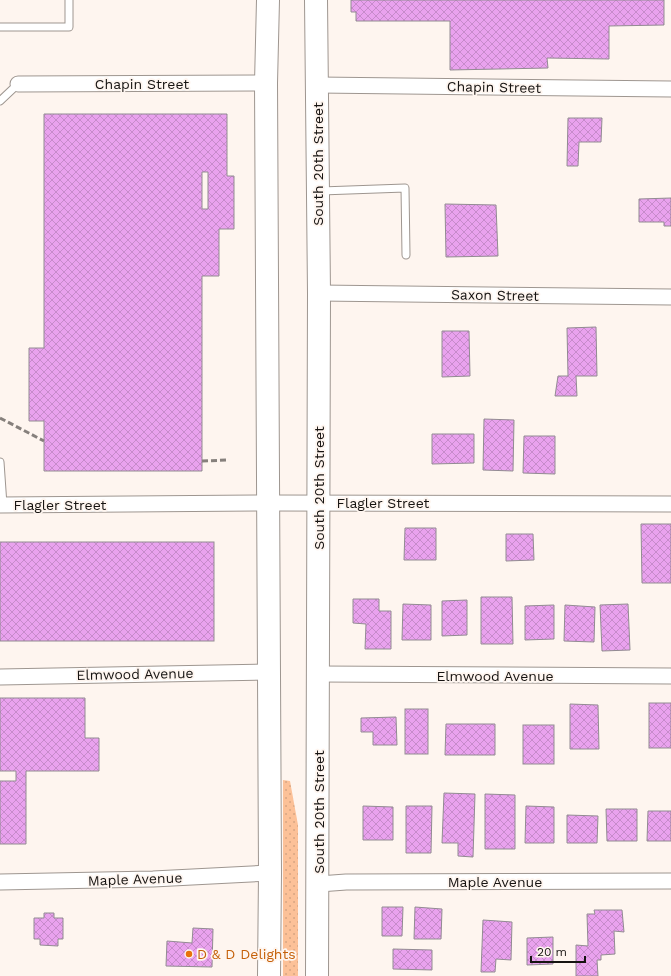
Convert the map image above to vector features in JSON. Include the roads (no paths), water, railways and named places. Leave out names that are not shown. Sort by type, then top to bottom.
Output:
[{"type":"main road","points":[[268,0],[266,83],[270,503],[269,976]]},
{"type":"main road","name":"South 20th Street","points":[[316,0],[319,294],[319,884],[317,976]]},
{"type":"street","name":"Chapin Street","points":[[18,84],[266,83]]},
{"type":"street","name":"Chapin Street","points":[[318,85],[671,89]]},
{"type":"street","name":"Saxon Street","points":[[319,294],[671,297]]},
{"type":"street","name":"Flagler Street","points":[[2,505],[270,503],[671,504]]},
{"type":"street","name":"Elmwood Avenue","points":[[0,677],[270,672]]},
{"type":"street","name":"Elmwood Avenue","points":[[319,674],[338,676],[671,676]]},
{"type":"street","name":"Maple Avenue","points":[[0,882],[153,879],[270,873]]},
{"type":"street","name":"Maple Avenue","points":[[319,884],[346,882],[671,881]]},
{"type":"lane","points":[[0,27],[69,27],[69,0]]},
{"type":"lane","points":[[0,100],[18,84]]},
{"type":"lane","points":[[318,191],[405,188],[406,255]]},
{"type":"lane","points":[[0,462],[2,505]]},
{"type":"railway","points":[[0,418],[44,441]]},
{"type":"railway","points":[[202,461],[229,460]]},
{"type":"place","name":"D & D Delights","points":[[189,954]]}]
